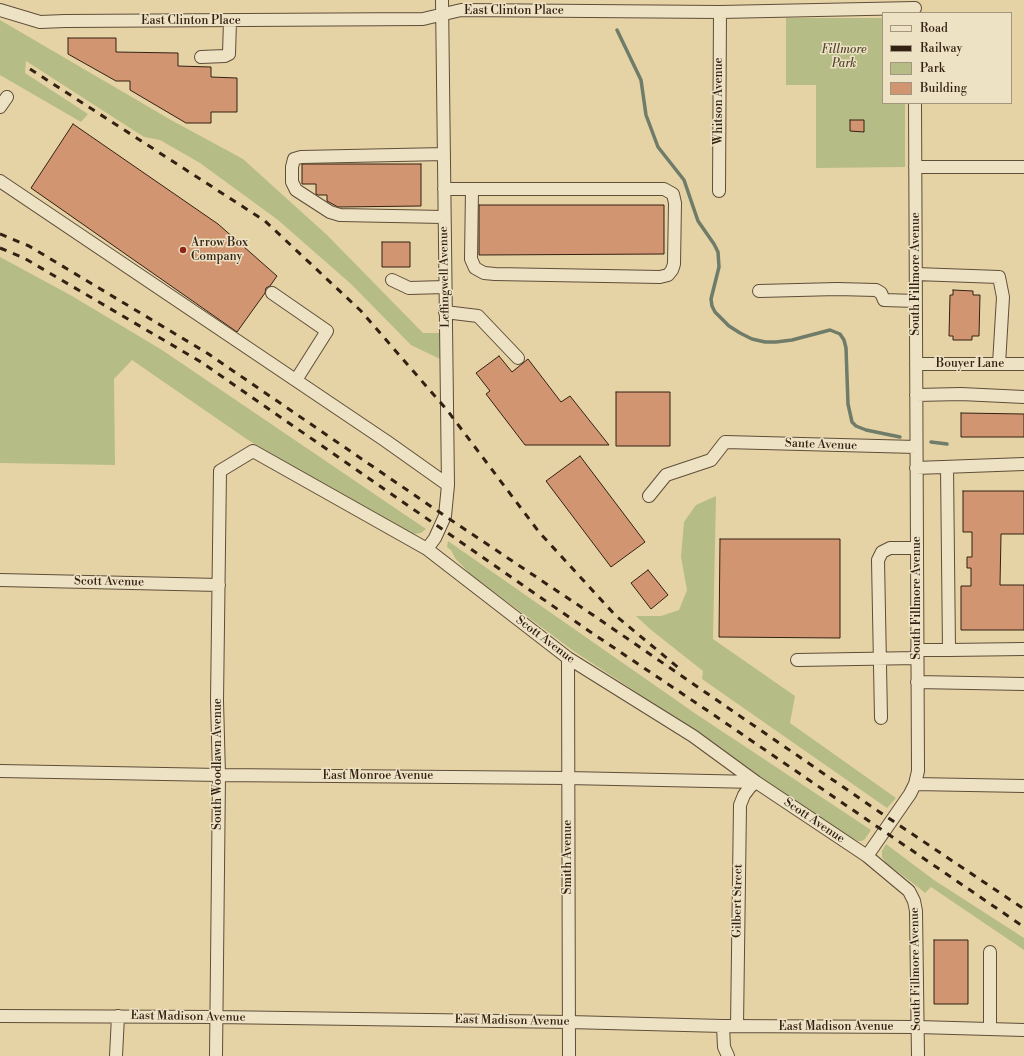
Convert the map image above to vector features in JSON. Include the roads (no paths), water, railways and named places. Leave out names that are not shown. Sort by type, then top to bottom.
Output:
[{"type":"street","name":"Leffingwell Avenue","points":[[427,549],[435,538],[445,516],[448,485],[442,0]]},
{"type":"street","name":"East Clinton Place","points":[[0,10],[40,22],[423,20],[461,10],[623,6],[720,12],[915,7]]},
{"type":"street","name":"Whitson Avenue","points":[[719,191],[720,12]]},
{"type":"street","points":[[201,57],[225,56],[229,54],[230,20]]},
{"type":"street","name":"South Fillmore Avenue","points":[[915,104],[918,771],[915,784],[910,794],[867,856],[909,891],[914,901],[916,911],[918,1056]]},
{"type":"street","points":[[444,154],[301,157],[294,159],[292,167],[292,182],[296,190],[330,212],[340,215],[444,217]]},
{"type":"street","points":[[915,167],[1024,167]]},
{"type":"street","points":[[0,181],[386,441],[448,485]]},
{"type":"street","points":[[444,189],[472,189],[664,189],[673,194],[675,203],[674,264],[672,270],[668,275],[660,277],[495,274],[484,272],[475,268],[471,259],[472,189]]},
{"type":"street","points":[[916,274],[999,277],[1003,296],[999,364]]},
{"type":"street","points":[[392,280],[409,288],[445,287]]},
{"type":"street","points":[[759,291],[837,289],[876,290],[880,293],[884,300],[916,301]]},
{"type":"street","points":[[272,293],[327,331],[296,380]]},
{"type":"street","points":[[445,312],[478,316],[518,358]]},
{"type":"street","name":"Bouyer Lane","points":[[916,364],[1024,364]]},
{"type":"street","points":[[916,395],[961,394],[1024,396]]},
{"type":"street","name":"Sante Avenue","points":[[650,496],[666,475],[711,460],[725,442],[916,448]]},
{"type":"street","name":"Scott Avenue","points":[[220,471],[253,451],[427,549],[568,658],[693,736],[756,782],[867,856]]},
{"type":"street","points":[[916,468],[1024,464]]},
{"type":"street","points":[[947,467],[949,650]]},
{"type":"street","name":"South Woodlawn Avenue","points":[[216,1056],[220,471]]},
{"type":"street","points":[[881,718],[878,560],[882,552],[890,548],[917,548]]},
{"type":"street","name":"Scott Avenue","points":[[0,580],[219,585]]},
{"type":"street","points":[[797,660],[879,658],[949,650],[1024,649]]},
{"type":"street","name":"Smith Avenue","points":[[568,658],[569,1056]]},
{"type":"street","points":[[917,682],[1024,684]]},
{"type":"street","name":"East Monroe Avenue","points":[[0,771],[219,775],[568,778],[756,782]]},
{"type":"street","name":"Gilbert Street","points":[[737,1026],[740,805],[744,795],[756,782]]},
{"type":"street","points":[[915,784],[1024,786]]},
{"type":"street","points":[[990,952],[990,1029]]},
{"type":"street","name":"East Madison Avenue","points":[[0,1016],[216,1017],[569,1022],[723,1026],[918,1027],[1024,1030]]},
{"type":"street","points":[[116,1056],[118,1016]]},
{"type":"street","points":[[723,1026],[724,1053]]},
{"type":"waterway","points":[[617,30],[641,80],[646,115],[658,147],[684,180],[698,221],[718,252],[719,267],[711,299],[715,312],[729,326],[740,333],[752,339],[765,342],[792,340],[830,330],[840,334],[844,340],[846,348],[848,404],[852,422],[856,426],[866,430],[900,437]]},
{"type":"waterway","points":[[931,442],[947,444]]},
{"type":"railway","points":[[30,69],[265,221],[361,311],[447,410],[539,532],[616,616],[680,669]]},
{"type":"railway","points":[[0,234],[29,246],[207,353],[1024,909]]},
{"type":"railway","points":[[0,248],[24,258],[201,362],[589,631],[1024,927]]},
{"type":"place","name":"Arrow Box Company","points":[[183,250]]},
{"type":"park label","name":"Fillmore Park","points":[[844,57]]}]
